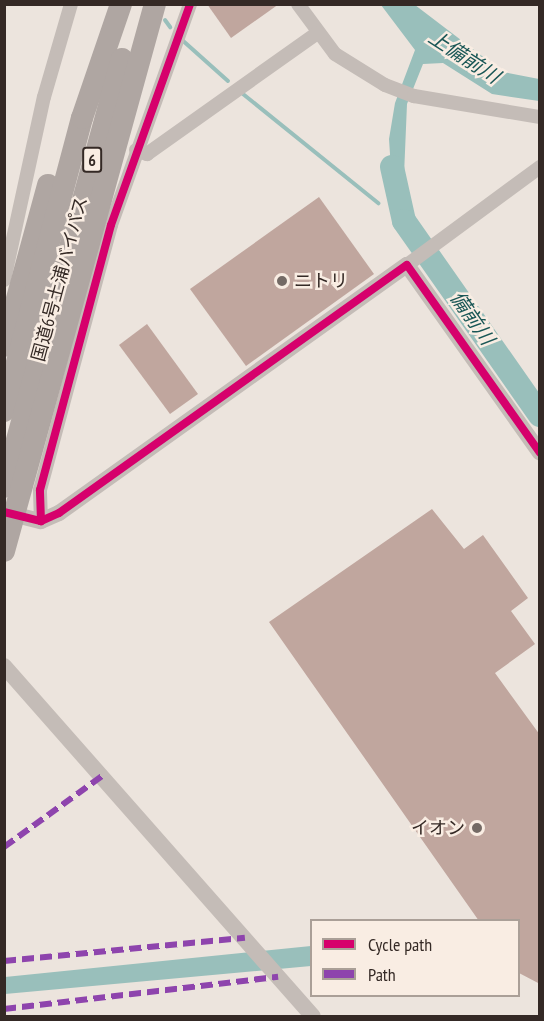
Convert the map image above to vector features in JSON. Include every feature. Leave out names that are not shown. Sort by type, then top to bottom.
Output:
[{"type":"highway","points":[[5,339],[76,85],[107,4]]},
{"type":"highway","name":"国道6号土浦バイパス","points":[[4,487],[82,118],[121,4]]},
{"type":"highway","name":"国道6号土浦バイパス","points":[[4,411],[40,316],[101,124],[143,4]]},
{"type":"highway","points":[[4,550],[9,513],[155,4]]},
{"type":"street","points":[[4,280],[8,253],[71,4]]},
{"type":"street","points":[[42,521],[40,490],[136,150],[190,4]]},
{"type":"street","points":[[297,4],[316,33],[357,71],[384,85],[414,96],[540,117]]},
{"type":"street","points":[[136,150],[147,154],[316,33]]},
{"type":"street","points":[[9,513],[42,521],[113,477],[232,386],[433,247],[540,167]]},
{"type":"street","points":[[412,261],[540,453]]},
{"type":"street","points":[[4,666],[313,1017]]},
{"type":"water","name":"上備前川","points":[[381,5],[415,5],[503,72],[539,79],[539,101],[492,94],[443,63],[423,64],[407,104],[403,199],[393,200],[389,139],[395,103],[415,50]]},
{"type":"water","points":[[310,946],[310,966],[5,994],[5,977]]},
{"type":"building","points":[[207,4],[279,4],[231,38]]},
{"type":"building","name":"ニトリ","points":[[319,197],[374,274],[246,366],[190,289]]},
{"type":"building","points":[[147,324],[198,394],[170,414],[119,345]]},
{"type":"building","name":"イオン","points":[[432,509],[464,549],[483,535],[528,598],[511,611],[535,644],[495,673],[540,735],[540,984],[520,974],[520,919],[478,919],[269,622]]},
{"type":"waterway","name":"備前川","points":[[165,20],[170,27]]},
{"type":"waterway","name":"備前川","points":[[181,39],[228,81]]},
{"type":"waterway","name":"備前川","points":[[243,94],[378,203]]},
{"type":"waterway","name":"備前川","points":[[392,167],[404,221],[540,415]]},
{"type":"marked path","points":[[4,847],[102,776]]},
{"type":"marked path","points":[[4,961],[245,938]]},
{"type":"marked path","points":[[4,1009],[278,977]]},
{"type":"cycle path","points":[[41,521],[40,490],[111,225],[190,4]]},
{"type":"cycle path","points":[[4,512],[41,521],[59,513],[407,265],[540,453]]},
{"type":"place","name":"ニトリ","points":[[282,281]]},
{"type":"place","name":"イオン","points":[[477,828]]}]
